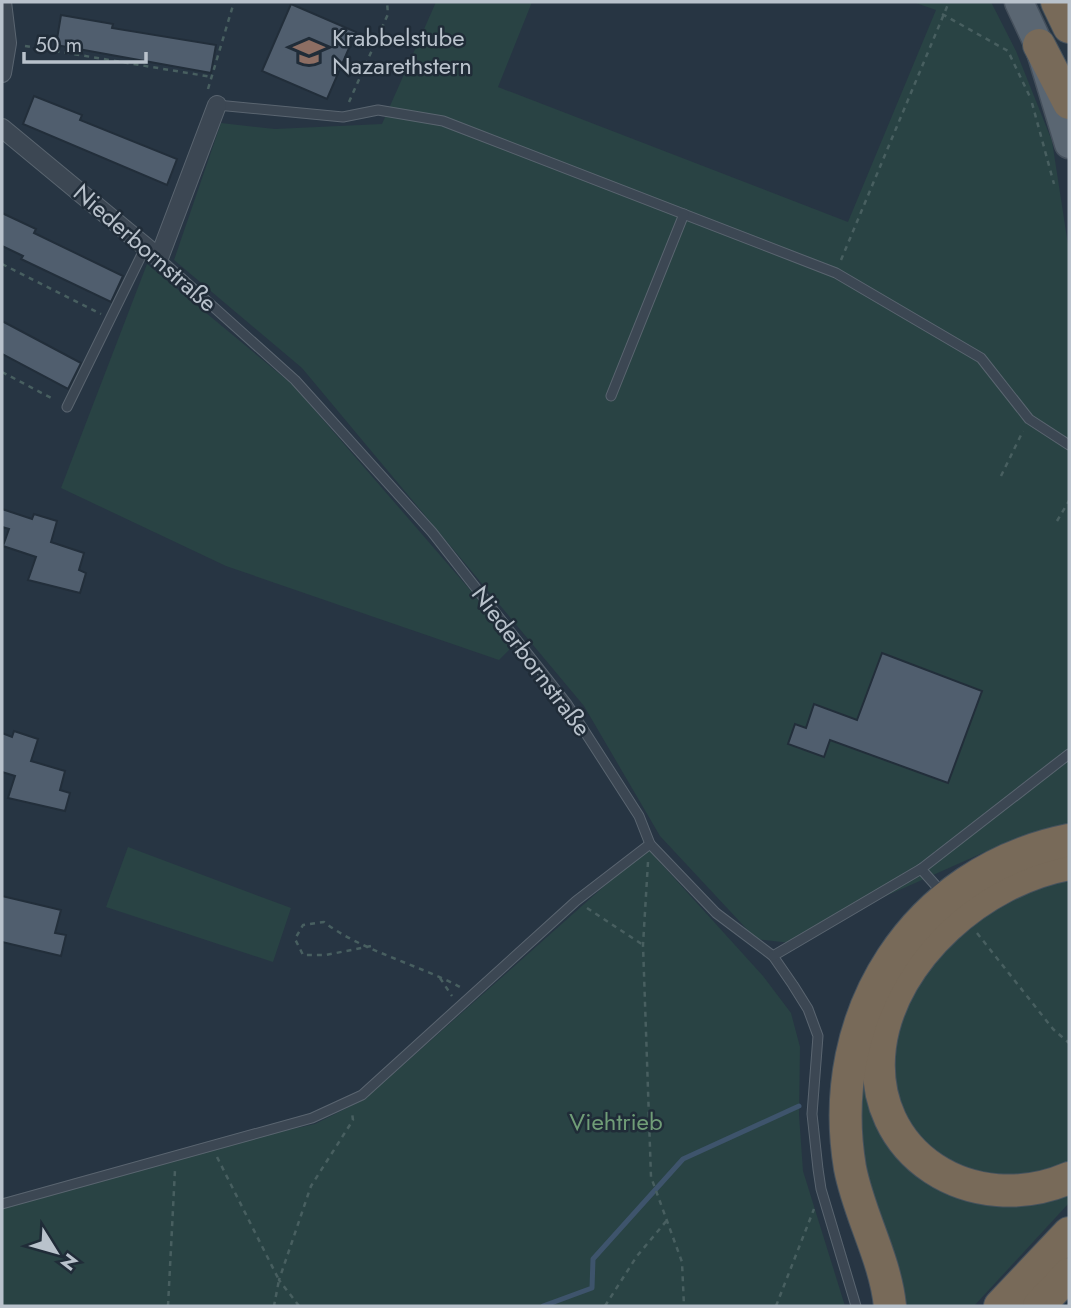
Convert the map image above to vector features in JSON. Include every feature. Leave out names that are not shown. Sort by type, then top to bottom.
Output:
[{"type":"highway","points":[[1058,2],[1069,27]]},
{"type":"highway","points":[[1039,45],[1069,103]]},
{"type":"highway","points":[[890,1306],[880,1264],[855,1187],[846,1127],[848,1073],[867,1005],[905,938],[946,896],[1009,859],[1069,840]]},
{"type":"highway","points":[[1069,864],[1008,885],[974,906],[945,929],[916,964],[893,1004],[885,1025],[879,1068],[887,1107],[905,1141],[919,1157],[947,1178],[987,1191],[1007,1193],[1041,1189],[1069,1178]]},
{"type":"highway","points":[[1000,1306],[1069,1233]]},
{"type":"highway","points":[[1039,1306],[1069,1274]]},
{"type":"main road","points":[[1019,2],[1039,45],[1069,144]]},
{"type":"street","points":[[2,2],[7,43],[2,74]]},
{"type":"street","points":[[152,252],[217,105]]},
{"type":"street","name":"Niederbornstraße","points":[[2,128],[152,252]]},
{"type":"lane","points":[[217,105],[343,117],[378,110],[443,121],[836,273],[981,358],[1029,419],[1069,445]]},
{"type":"lane","points":[[611,396],[684,214]]},
{"type":"lane","points":[[67,407],[110,319],[152,252]]},
{"type":"lane","name":"Niederbornstraße","points":[[152,252],[295,380],[432,533],[567,704],[639,816],[650,844],[716,913],[773,956],[808,1009],[818,1036],[812,1114],[821,1189],[856,1306]]},
{"type":"lane","points":[[773,956],[921,869],[1069,754]]},
{"type":"lane","points":[[2,1204],[176,1158],[312,1118],[362,1095],[576,901],[650,844]]},
{"type":"lane","points":[[921,869],[938,888]]},
{"type":"path","points":[[217,105],[204,101],[234,2]]},
{"type":"path","points":[[343,117],[388,14],[387,2]]},
{"type":"path","points":[[836,273],[949,2]]},
{"type":"path","points":[[942,14],[1008,51],[1029,95],[1054,184]]},
{"type":"path","points":[[7,43],[212,77]]},
{"type":"path","points":[[2,264],[110,319]]},
{"type":"path","points":[[2,373],[67,407]]},
{"type":"path","points":[[1001,476],[1029,419]]},
{"type":"path","points":[[1057,521],[1069,501]]},
{"type":"path","points":[[650,844],[643,945],[651,1177],[682,1262],[684,1306]]},
{"type":"path","points":[[576,901],[643,945]]},
{"type":"path","points":[[371,946],[303,955],[295,939],[303,925],[324,922],[336,932],[371,946],[439,975],[473,994]]},
{"type":"path","points":[[970,925],[1053,1029],[1069,1043]]},
{"type":"path","points":[[439,975],[458,1006]]},
{"type":"path","points":[[274,1306],[279,1280],[311,1186],[353,1120],[351,1099]]},
{"type":"path","points":[[211,1147],[279,1280],[299,1306]]},
{"type":"path","points":[[168,1306],[176,1158]]},
{"type":"path","points":[[776,1306],[821,1189]]},
{"type":"path","points":[[605,1306],[637,1256],[668,1219]]},
{"type":"green space","points":[[436,2],[532,2],[498,87],[848,222],[936,10],[913,2],[991,2],[1016,51],[1052,141],[1069,251],[1069,830],[987,851],[841,916],[791,943],[756,939],[660,836],[584,706],[302,368],[174,260],[221,123],[275,129],[382,124]]},
{"type":"green space","points":[[147,264],[293,385],[516,643],[499,660],[226,566],[61,488]]},
{"type":"green space","points":[[128,847],[291,908],[273,962],[106,907]]},
{"type":"green space","name":"Viehtrieb","points":[[647,848],[763,976],[791,1013],[800,1047],[799,1115],[803,1171],[845,1306],[2,1306],[2,1208],[211,1147],[315,1124],[365,1099]]},
{"type":"green space","points":[[1069,878],[1069,1164],[1047,1175],[963,1176],[907,1124],[892,1089],[892,1017],[945,945],[989,912],[1008,904],[1005,898]]},
{"type":"green space","points":[[863,1052],[902,1157],[1069,1188],[1069,1203],[974,1306],[900,1306],[855,1126]]},
{"type":"building","name":"Krabbelstube Nazarethstern","points":[[291,4],[356,32],[327,99],[262,71]]},
{"type":"building","points":[[61,15],[113,24],[112,28],[216,45],[211,73],[56,45]]},
{"type":"building","points":[[34,96],[82,115],[80,120],[177,159],[167,185],[23,124]]},
{"type":"building","points":[[2,213],[36,229],[34,233],[123,276],[111,302],[21,259],[23,256],[2,246]]},
{"type":"building","points":[[2,321],[81,363],[68,389],[2,354]]},
{"type":"building","points":[[2,509],[32,519],[34,514],[57,521],[51,542],[84,553],[79,570],[86,573],[80,593],[28,580],[36,557],[3,546],[9,529],[2,527]]},
{"type":"building","points":[[882,653],[982,691],[948,783],[830,740],[824,757],[788,744],[795,724],[806,728],[814,704],[857,720]]},
{"type":"building","points":[[14,731],[38,739],[31,761],[65,771],[60,790],[70,793],[65,811],[8,798],[15,776],[2,772],[2,733],[12,737]]},
{"type":"building","points":[[2,896],[61,910],[55,933],[66,935],[61,956],[2,942]]},
{"type":"waterway","points":[[543,1306],[592,1288],[593,1259],[683,1159],[799,1106]]},
{"type":"place","name":"Krabbelstube Nazarethstern","points":[[309,52]]}]
